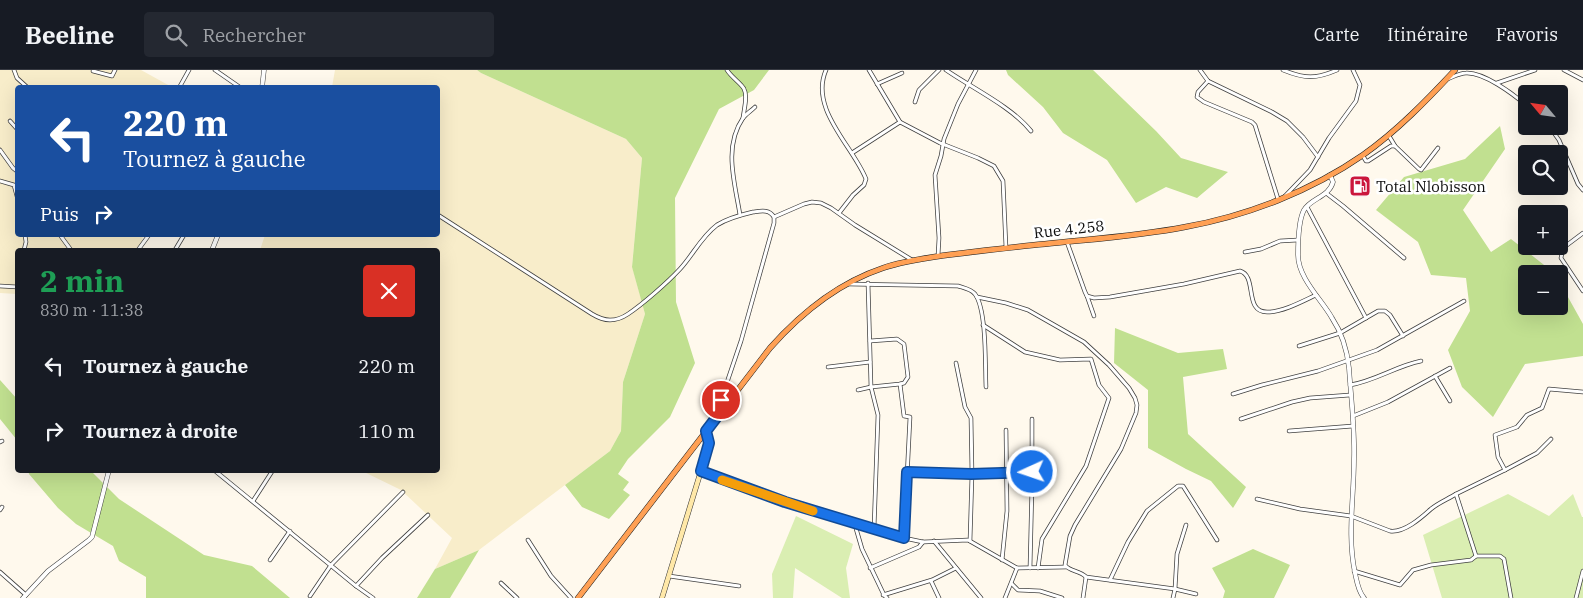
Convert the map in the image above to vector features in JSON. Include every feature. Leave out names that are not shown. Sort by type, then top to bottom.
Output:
[{"type":"highway","name":"Rue 4.258","points":[[578,598],[757,364],[784,333],[821,300],[859,278],[883,268],[913,261],[938,256],[1159,232],[1238,214],[1278,200],[1330,175],[1389,136],[1455,70]]},
{"type":"main road","points":[[662,598],[708,448],[709,437]]},
{"type":"street","points":[[14,70],[17,78],[25,85]]},
{"type":"street","points":[[93,71],[112,76],[115,70]]},
{"type":"street","points":[[180,85],[188,70]]},
{"type":"street","points":[[215,70],[233,85]]},
{"type":"street","points":[[262,85],[264,70]]},
{"type":"street","points":[[727,70],[731,77],[744,88],[743,118],[732,144],[731,154],[740,215]]},
{"type":"street","points":[[826,70],[822,81],[825,104],[830,118],[852,153],[866,182],[839,213]]},
{"type":"street","points":[[869,70],[900,122],[942,144],[994,166],[1003,181],[1006,248]]},
{"type":"street","points":[[915,102],[919,90],[939,70]]},
{"type":"street","points":[[946,70],[1007,110],[1025,123],[1031,131]]},
{"type":"street","points":[[938,256],[939,238],[935,174],[942,152],[942,144],[958,104],[976,70]]},
{"type":"street","points":[[1200,70],[1208,81],[1287,121],[1303,137],[1318,157]]},
{"type":"street","points":[[1283,70],[1298,76],[1322,76],[1337,70]]},
{"type":"street","points":[[1304,70],[1304,76]]},
{"type":"street","points":[[1284,197],[1310,170],[1329,138],[1352,108],[1358,95],[1359,81],[1353,70]]},
{"type":"street","points":[[1496,83],[1535,70]]},
{"type":"street","points":[[1564,70],[1583,80]]},
{"type":"street","points":[[878,84],[902,73]]},
{"type":"street","points":[[1447,79],[1471,73],[1496,83],[1518,99]]},
{"type":"street","points":[[1208,81],[1198,92],[1197,97],[1255,125],[1278,200]]},
{"type":"street","points":[[743,118],[755,107]]},
{"type":"street","points":[[10,121],[15,127]]},
{"type":"street","points":[[852,153],[900,122]]},
{"type":"street","points":[[1555,135],[1578,184],[1583,190]]},
{"type":"street","points":[[1389,136],[1395,146],[1421,170],[1438,148]]},
{"type":"street","points":[[1362,155],[1368,160],[1391,146],[1395,146]]},
{"type":"street","points":[[0,150],[15,170]]},
{"type":"street","points":[[1330,175],[1333,179],[1332,185],[1326,193],[1307,206],[1301,218],[1298,240],[1299,263],[1316,295],[1333,319],[1340,333],[1348,361],[1354,467],[1351,544],[1354,571],[1364,598]]},
{"type":"street","points":[[0,181],[14,185],[15,189]]},
{"type":"street","points":[[1326,193],[1404,258]]},
{"type":"street","points":[[774,217],[804,204],[812,202],[822,204],[913,261]]},
{"type":"street","points":[[1307,206],[1366,318]]},
{"type":"street","points":[[440,216],[592,314],[607,320],[620,318],[628,314],[681,268],[717,225],[740,215],[764,211],[770,212],[774,217],[774,222],[741,341],[722,396],[719,414]]},
{"type":"street","points":[[1583,232],[1563,248],[1561,258],[1583,291]]},
{"type":"street","points":[[61,237],[69,248]]},
{"type":"street","points":[[139,248],[148,237]]},
{"type":"street","points":[[176,248],[183,237]]},
{"type":"street","points":[[1245,252],[1262,249],[1280,241],[1298,240]]},
{"type":"street","points":[[1067,242],[1094,316]]},
{"type":"street","points":[[1087,296],[1094,298],[1110,297],[1184,284],[1240,271],[1248,276],[1253,302],[1264,312],[1272,312],[1294,305],[1316,295]]},
{"type":"street","points":[[868,283],[871,387],[878,415],[874,529]]},
{"type":"street","points":[[848,284],[958,286],[972,291],[977,297],[983,325],[986,387]]},
{"type":"street","points":[[0,286],[15,287]]},
{"type":"street","points":[[977,297],[1006,302],[1028,310],[1084,342],[1109,365],[1129,388],[1137,405],[1136,413],[1121,449],[1073,529],[1065,561],[1067,567]]},
{"type":"street","points":[[1233,394],[1318,371],[1378,350],[1464,301]]},
{"type":"street","points":[[1298,346],[1340,333],[1378,311],[1385,311],[1390,315],[1403,336]]},
{"type":"street","points":[[983,325],[1025,352],[1060,360],[1091,359],[1098,385],[1109,398],[1086,466],[1042,539],[1038,568]]},
{"type":"street","points":[[858,390],[900,384],[908,378],[904,344],[897,339],[870,341]]},
{"type":"street","points":[[1350,385],[1363,383],[1406,364],[1421,361]]},
{"type":"street","points":[[828,367],[870,362]]},
{"type":"street","points":[[956,363],[965,407],[971,418],[970,541]]},
{"type":"street","points":[[1352,416],[1388,402],[1450,368]]},
{"type":"street","points":[[1435,376],[1450,401]]},
{"type":"street","points":[[900,384],[904,416],[910,417],[904,538]]},
{"type":"street","points":[[1505,470],[1498,458],[1495,435],[1517,427],[1527,415],[1542,408],[1549,389],[1583,392]]},
{"type":"street","points":[[1241,419],[1292,402],[1350,395]]},
{"type":"street","points":[[1030,568],[1032,419]]},
{"type":"street","points":[[1289,431],[1353,426]]},
{"type":"street","points":[[1002,560],[1007,511],[1006,430]]},
{"type":"street","points":[[706,431],[709,437]]},
{"type":"street","points":[[1257,499],[1300,509],[1351,516],[1396,532],[1428,514],[1432,509],[1456,494],[1537,453],[1551,439]]},
{"type":"street","points":[[701,471],[785,502],[904,538],[923,542],[970,541],[1017,568],[1067,567],[1084,574],[1086,577],[1175,589],[1196,594]]},
{"type":"street","points":[[907,472],[972,474],[1032,472]]},
{"type":"street","points":[[0,572],[24,596],[48,571],[89,540],[92,537],[108,473]]},
{"type":"street","points":[[218,473],[373,598]]},
{"type":"street","points":[[253,501],[271,473]]},
{"type":"street","points":[[1110,580],[1128,542],[1147,511],[1178,486],[1183,486],[1218,540]]},
{"type":"street","points":[[310,596],[331,565],[403,492]]},
{"type":"street","points":[[1456,494],[1476,556]]},
{"type":"street","points":[[356,586],[382,558],[428,515]]},
{"type":"street","points":[[855,524],[862,549],[885,596],[931,580],[956,568]]},
{"type":"street","points":[[1173,598],[1177,554],[1186,525]]},
{"type":"street","points":[[270,560],[290,531]]},
{"type":"street","points":[[528,540],[551,576],[571,598]]},
{"type":"street","points":[[934,541],[982,598]]},
{"type":"street","points":[[870,568],[919,547],[923,542]]},
{"type":"street","points":[[1354,571],[1400,585],[1412,570],[1431,565],[1471,560],[1476,556],[1500,556],[1504,559],[1512,598]]},
{"type":"street","points":[[1005,598],[1017,568]]},
{"type":"street","points":[[1576,598],[1583,571]]},
{"type":"street","points":[[669,576],[739,586]]},
{"type":"street","points":[[1084,598],[1086,577]]},
{"type":"street","points":[[931,580],[939,598]]},
{"type":"street","points":[[501,583],[516,598]]},
{"type":"street","points":[[1012,584],[1018,590],[1040,591],[1062,598]]},
{"type":"shaded area","points":[[0,70],[141,70],[168,85],[15,85],[15,237],[143,237],[141,248],[15,248],[15,294],[0,293]]},
{"type":"shaded area","points":[[335,70],[477,70],[626,139],[642,158],[632,266],[645,314],[623,382],[621,431],[610,451],[479,550],[435,569],[452,538],[401,490],[366,473],[440,473],[440,248],[261,248],[264,237],[440,237],[440,85],[332,85]]},
{"type":"green space","points":[[477,70],[769,70],[754,90],[719,109],[675,198],[676,302],[695,363],[670,417],[628,459],[618,474],[629,482],[623,490],[630,495],[609,519],[582,507],[565,485],[610,451],[621,431],[623,382],[645,314],[632,267],[642,158],[626,139]]},
{"type":"green space","points":[[1006,70],[1093,70],[1181,158],[1228,172],[1197,198],[1166,187],[1136,203],[1107,160],[1063,133],[1043,107],[1008,75]]},
{"type":"green space","points":[[1500,126],[1505,149],[1463,210],[1491,252],[1511,239],[1518,245],[1518,255],[1531,255],[1544,265],[1518,265],[1518,315],[1568,315],[1568,297],[1583,324],[1583,356],[1525,364],[1493,417],[1462,387],[1448,350],[1470,311],[1466,278],[1431,275],[1418,242],[1376,210],[1404,177],[1465,159]]},
{"type":"green space","points":[[1115,328],[1178,353],[1223,349],[1227,369],[1183,377],[1188,434],[1246,487],[1233,508],[1211,481],[1148,448],[1148,390],[1114,363]]},
{"type":"green space","points":[[0,380],[15,397],[15,438],[0,419]]},
{"type":"green space","points":[[93,473],[119,499],[204,555],[252,566],[290,598],[146,598],[146,577],[119,561],[113,546],[76,524],[58,508],[29,474]]},
{"type":"green space","points":[[1508,494],[1549,516],[1573,494],[1583,517],[1583,598],[1442,598],[1423,535]]},
{"type":"green space","points":[[796,516],[853,544],[846,568],[850,598],[842,598],[795,568],[793,598],[773,598],[772,574]]},
{"type":"green space","points":[[1253,549],[1290,565],[1274,598],[1223,598],[1225,591],[1212,568]]},
{"type":"green space","points":[[479,550],[450,598],[417,598],[435,569]]},
{"type":"slow traffic","points":[[722,480],[813,511]]},
{"type":"place","name":"Total Nlobisson","points":[[1360,186]]},
{"type":"route","points":[[721,400],[719,414],[706,431],[709,443],[701,471],[785,502],[904,538],[907,472],[1007,474],[1032,472]]}]
